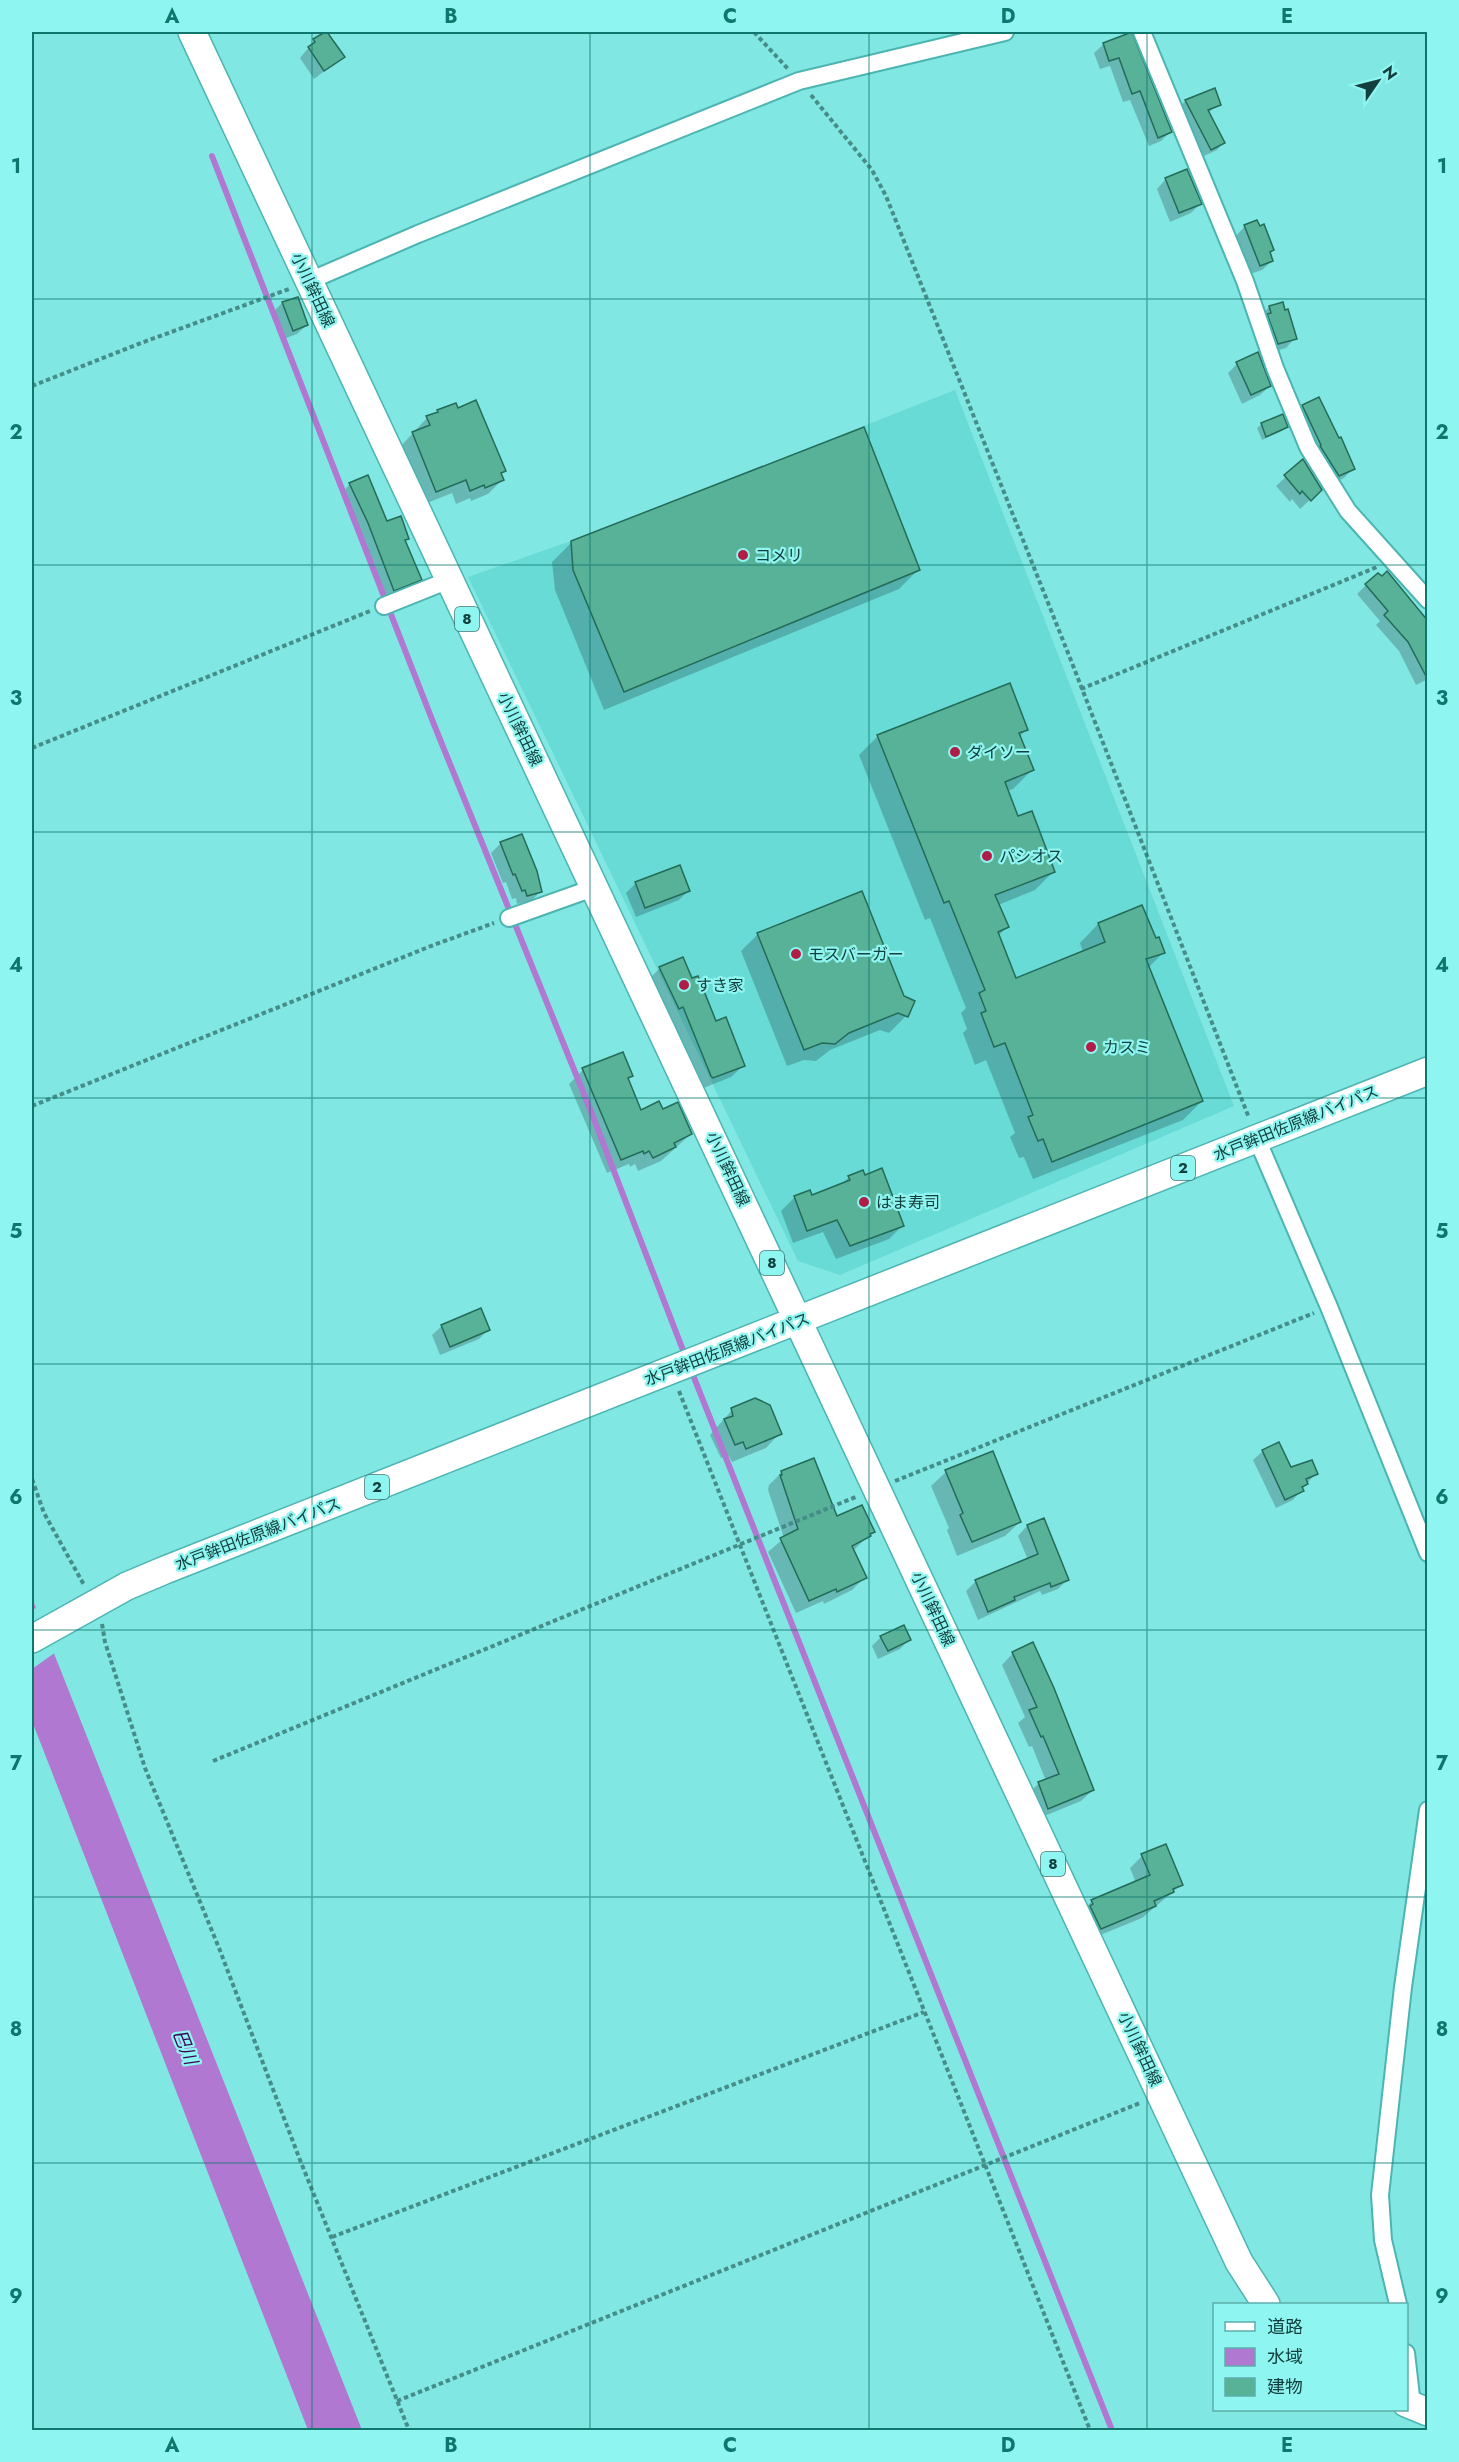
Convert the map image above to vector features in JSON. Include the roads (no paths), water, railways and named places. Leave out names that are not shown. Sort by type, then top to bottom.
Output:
[{"type":"main road","name":"小川鉾田線","points":[[192,32],[596,887],[1239,2262],[1265,2303]]},
{"type":"main road","name":"水戸鉾田佐原線バイパス","points":[[32,1639],[89,1606],[165,1570],[1421,1073]]},
{"type":"street","points":[[309,281],[418,234],[799,81],[1005,32]]},
{"type":"street","points":[[1142,32],[1245,281],[1275,368],[1308,447],[1348,512],[1428,600]]},
{"type":"street","points":[[389,604],[449,580]]},
{"type":"street","points":[[514,916],[596,887]]},
{"type":"street","points":[[1257,1139],[1329,1307],[1428,1553]]},
{"type":"street","points":[[1398,2303],[1383,2240],[1380,2195],[1403,1987],[1428,1810]]},
{"type":"street","points":[[1408,2359],[1416,2407]]},
{"type":"water","name":"巴川","points":[[32,1598],[362,2430],[308,2430],[32,1721]]},
{"type":"waterway","points":[[212,156],[433,722],[590,1109],[686,1358]]},
{"type":"waterway","points":[[691,1370],[1112,2430]]},
{"type":"place","name":"コメリ","points":[[743,555]]},
{"type":"place","name":"ダイソー","points":[[955,752]]},
{"type":"place","name":"パシオス","points":[[987,856]]},
{"type":"place","name":"モスバーガー","points":[[796,954]]},
{"type":"place","name":"すき家","points":[[684,985]]},
{"type":"place","name":"カスミ","points":[[1091,1047]]},
{"type":"place","name":"はま寿司","points":[[864,1202]]}]
